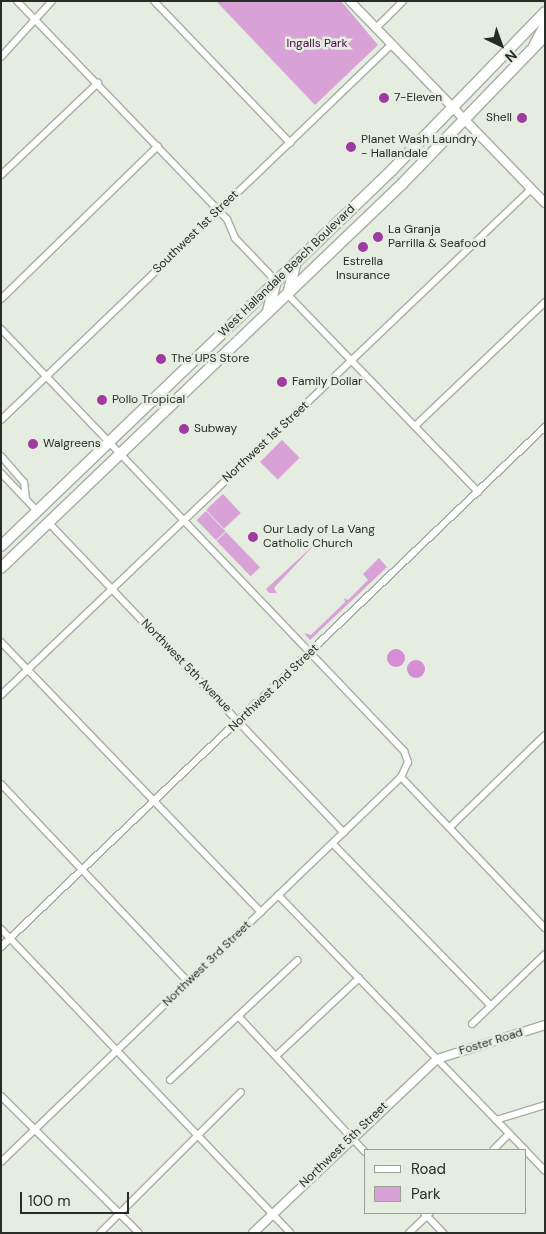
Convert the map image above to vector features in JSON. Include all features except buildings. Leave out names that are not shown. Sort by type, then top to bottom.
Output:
[{"type":"main road","name":"West Hallandale Beach Boulevard","points":[[1,546],[392,170],[451,106],[545,12]]},
{"type":"main road","points":[[533,47],[545,24]]},
{"type":"main road","name":"West Hallandale Beach Boulevard","points":[[1,568],[288,295],[545,36]]},
{"type":"main road","points":[[288,295],[296,262]]},
{"type":"main road","points":[[265,316],[276,294],[276,281]]},
{"type":"street","points":[[18,1],[220,210],[235,238],[276,281]]},
{"type":"street","points":[[1,57],[38,21],[52,1]]},
{"type":"street","points":[[154,1],[290,143]]},
{"type":"street","points":[[350,1],[545,204]]},
{"type":"street","points":[[376,28],[403,1]]},
{"type":"street","name":"Southwest 1st Street","points":[[1,420],[391,45]]},
{"type":"street","points":[[1,175],[98,83]]},
{"type":"street","points":[[1,299],[158,146]]},
{"type":"street","name":"Northwest 1st Street","points":[[1,695],[531,189]]},
{"type":"street","points":[[288,295],[478,492]]},
{"type":"street","points":[[415,426],[545,302]]},
{"type":"street","points":[[1,329],[311,652]]},
{"type":"street","name":"Northwest 2nd Street","points":[[1,947],[545,428]]},
{"type":"street","points":[[1,456],[24,482],[26,498]]},
{"type":"street","points":[[1,474],[37,511]]},
{"type":"street","name":"Northwest 5th Avenue","points":[[48,522],[344,832]]},
{"type":"street","points":[[1,642],[261,912]]},
{"type":"street","name":"Northwest 3rd Street","points":[[1,1162],[402,777],[408,762],[404,751],[311,652]]},
{"type":"street","points":[[450,827],[545,735]]},
{"type":"street","points":[[402,777],[545,928]]},
{"type":"street","points":[[1,784],[83,868],[188,982]]},
{"type":"street","points":[[333,844],[491,1006]]},
{"type":"street","points":[[278,895],[524,1149]]},
{"type":"street","points":[[1,930],[290,1233]]},
{"type":"street","points":[[472,1024],[545,954]]},
{"type":"street","points":[[170,1080],[298,960]]},
{"type":"street","points":[[276,1056],[358,978]]},
{"type":"street","points":[[239,1017],[364,1151]]},
{"type":"street","name":"Foster Road","points":[[437,1059],[545,1026]]},
{"type":"street","name":"Northwest 5th Street","points":[[253,1233],[437,1059]]},
{"type":"street","points":[[100,1233],[241,1092]]},
{"type":"street","points":[[1,1096],[139,1233]]},
{"type":"street","points":[[496,1120],[545,1104]]},
{"type":"street","points":[[495,1149],[510,1134]]},
{"type":"street","points":[[526,1151],[545,1171]]},
{"type":"street","points":[[410,1233],[427,1214],[443,1233]]},
{"type":"green space","name":"Ingalls Park","points":[[216,1],[341,1],[378,45],[315,105]]},
{"type":"green space","points":[[282,440],[300,458],[278,480],[260,462]]},
{"type":"green space","points":[[223,494],[241,513],[224,529],[206,510]]},
{"type":"green space","points":[[206,511],[225,531],[216,540],[197,520]]},
{"type":"green space","points":[[226,532],[260,567],[251,576],[217,541]]},
{"type":"green space","points":[[315,544],[274,588],[277,593],[269,593],[266,589]]},
{"type":"green space","points":[[379,558],[387,567],[310,640],[304,633],[311,635],[345,602],[344,598],[348,600],[368,580],[363,574]]},
{"type":"shaded area","points":[[396,649],[402,652],[405,658],[402,664],[396,667],[390,664],[387,658],[390,652]]},
{"type":"shaded area","points":[[412,660],[420,660],[425,665],[423,676],[412,678],[407,673],[407,665]]},
{"type":"place","name":"7-Eleven","points":[[384,98]]},
{"type":"place","name":"Shell","points":[[522,118]]},
{"type":"place","name":"Planet Wash Laundry - Hallandale","points":[[351,147]]},
{"type":"place","name":"La Granja Parrilla & Seafood","points":[[378,237]]},
{"type":"place","name":"Estrella Insurance","points":[[363,247]]},
{"type":"place","name":"The UPS Store","points":[[161,359]]},
{"type":"place","name":"Family Dollar","points":[[282,382]]},
{"type":"place","name":"Pollo Tropical","points":[[102,400]]},
{"type":"place","name":"Subway","points":[[184,429]]},
{"type":"place","name":"Walgreens","points":[[33,444]]},
{"type":"place","name":"Our Lady of La Vang Catholic Church","points":[[253,537]]}]
